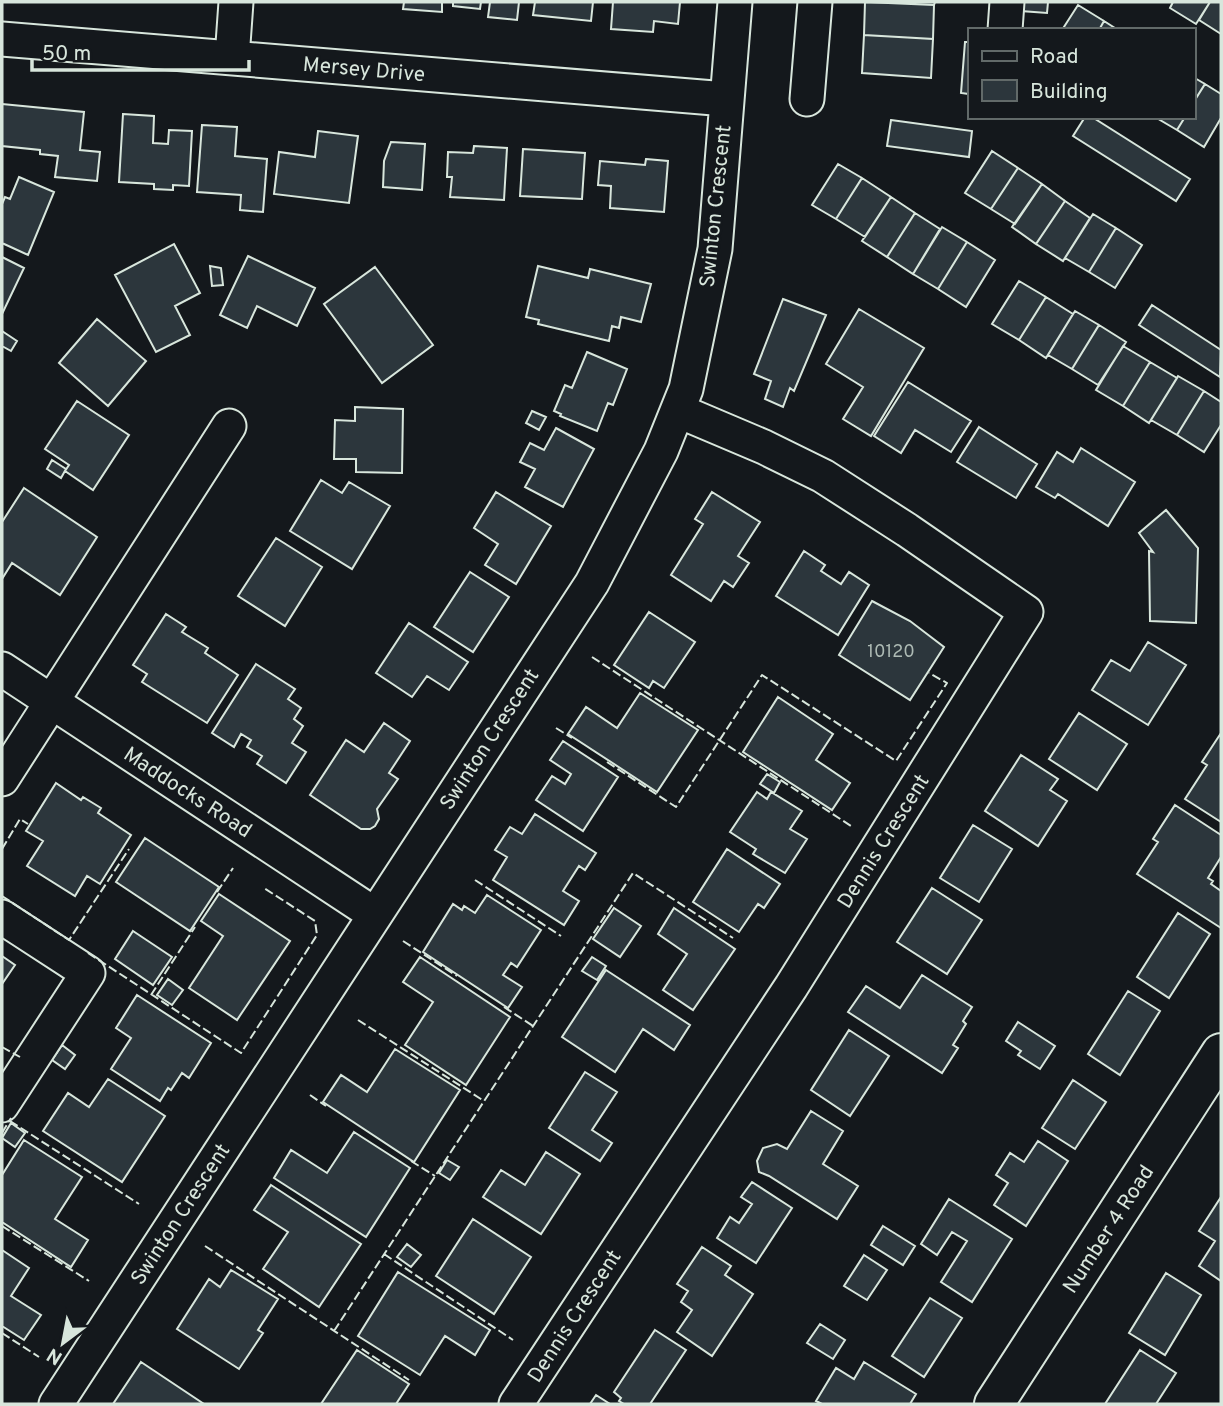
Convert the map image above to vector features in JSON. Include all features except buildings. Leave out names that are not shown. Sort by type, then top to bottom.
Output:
[{"type":"main road","name":"Number 4 Road","points":[[995,1404],[1221,1053]]},
{"type":"street","points":[[232,58],[236,2]]},
{"type":"street","name":"Swinton Crescent","points":[[56,1404],[592,583],[661,451],[686,389],[715,249],[735,2]]},
{"type":"street","points":[[807,99],[815,2]]},
{"type":"street","points":[[1005,28],[1007,2]]},
{"type":"street","name":"Mersey Drive","points":[[2,39],[726,99]]},
{"type":"street","name":"Dennis Crescent","points":[[516,1404],[791,987],[1026,612],[908,530],[823,476],[764,447],[678,411]]},
{"type":"street","points":[[2,779],[229,426]]},
{"type":"street","name":"Maddocks Road","points":[[2,669],[374,914]]},
{"type":"street","points":[[2,917],[88,973],[2,1105]]},
{"type":"fence","points":[[592,657],[851,826]]},
{"type":"fence","points":[[607,762],[676,807],[762,675],[896,761],[947,683],[929,673]]},
{"type":"fence","points":[[556,728],[572,738]]},
{"type":"fence","points":[[2,849],[20,819],[28,824]]},
{"type":"fence","points":[[2,896],[69,940],[129,849]]},
{"type":"fence","points":[[217,892],[233,868]]},
{"type":"fence","points":[[334,1331],[633,873],[733,938]]},
{"type":"fence","points":[[475,880],[561,936]]},
{"type":"fence","points":[[88,953],[241,1053],[317,935],[315,921],[264,888]]},
{"type":"fence","points":[[151,995],[195,927]]},
{"type":"fence","points":[[403,941],[457,976]]},
{"type":"fence","points":[[504,1007],[533,1026]]},
{"type":"fence","points":[[358,1020],[484,1101]]},
{"type":"fence","points":[[2,1047],[20,1057]]},
{"type":"fence","points":[[310,1095],[326,1106]]},
{"type":"fence","points":[[2,1133],[11,1118]]},
{"type":"fence","points":[[10,1121],[139,1204]]},
{"type":"fence","points":[[411,1161],[435,1176]]},
{"type":"fence","points":[[2,1226],[89,1281]]},
{"type":"fence","points":[[205,1246],[409,1380]]},
{"type":"fence","points":[[384,1254],[513,1340]]},
{"type":"fence","points":[[2,1333],[39,1357]]}]
